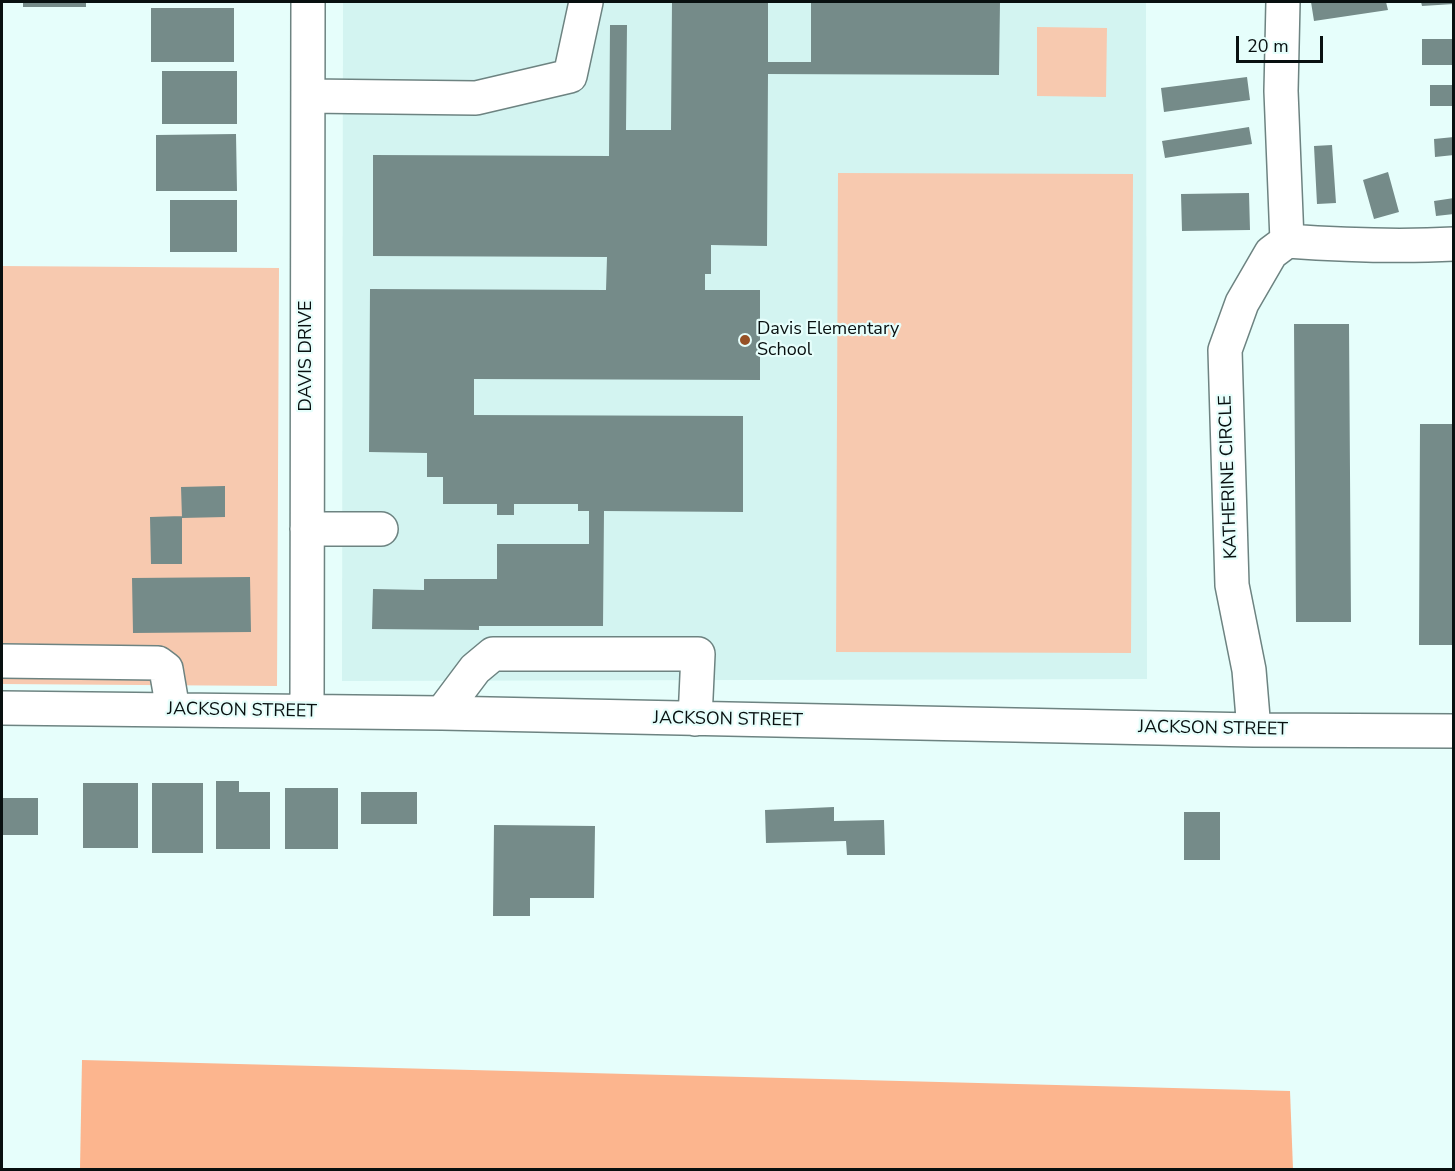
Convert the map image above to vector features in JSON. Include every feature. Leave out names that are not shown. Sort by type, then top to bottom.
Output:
[{"type":"street","name":"DAVIS DRIVE","points":[[307,711],[308,2]]},
{"type":"street","points":[[308,96],[476,98],[570,76],[586,2]]},
{"type":"street","points":[[1283,2],[1281,92],[1287,241],[1374,246],[1454,244]]},
{"type":"street","name":"KATHERINE CIRCLE","points":[[1254,730],[1249,670],[1232,585],[1225,350],[1242,303],[1271,253],[1287,241]]},
{"type":"street","points":[[307,528],[381,528]]},
{"type":"street","points":[[442,713],[475,669],[493,654],[698,654],[695,719]]},
{"type":"street","points":[[2,661],[158,663],[166,669],[173,710]]},
{"type":"street","name":"JACKSON STREET","points":[[2,708],[442,713],[1254,730],[1454,731]]},
{"type":"shaded area","name":"Davis Elementary School","points":[[343,2],[1146,2],[1147,679],[342,681]]},
{"type":"shaded area","points":[[1037,27],[1107,28],[1106,97],[1037,96]]},
{"type":"shaded area","points":[[838,173],[1133,174],[1131,653],[836,652]]},
{"type":"shaded area","points":[[2,266],[279,268],[277,686],[2,684]]},
{"type":"shaded area","points":[[82,1060],[1290,1091],[1293,1169],[80,1169]]},
{"type":"building","points":[[23,2],[86,2],[86,7],[23,7]]},
{"type":"building","points":[[672,2],[768,2],[768,62],[811,62],[811,2],[1000,2],[999,75],[768,74],[767,246],[711,245],[711,274],[705,274],[705,290],[760,290],[760,380],[474,379],[474,415],[743,416],[743,512],[604,511],[603,626],[479,626],[479,630],[372,629],[373,589],[424,590],[424,579],[497,579],[497,544],[589,544],[589,511],[578,511],[578,504],[514,504],[514,515],[497,515],[497,504],[443,504],[443,477],[427,477],[427,453],[369,452],[370,289],[606,290],[607,257],[373,256],[373,155],[609,156],[610,25],[627,25],[626,130],[671,130]]},
{"type":"building","points":[[1311,2],[1386,2],[1388,10],[1314,21]]},
{"type":"building","points":[[1421,2],[1454,2],[1454,4],[1422,6]]},
{"type":"building","points":[[151,8],[234,8],[234,62],[151,62]]},
{"type":"building","points":[[1422,39],[1454,39],[1454,65],[1422,65]]},
{"type":"building","points":[[162,71],[237,71],[237,124],[162,124]]},
{"type":"building","points":[[1247,77],[1250,100],[1164,112],[1161,88]]},
{"type":"building","points":[[1430,85],[1454,85],[1454,106],[1430,106]]},
{"type":"building","points":[[1249,127],[1252,144],[1165,158],[1162,141]]},
{"type":"building","points":[[236,134],[237,191],[156,191],[156,135]]},
{"type":"building","points":[[1454,137],[1454,155],[1435,157],[1434,139]]},
{"type":"building","points":[[1332,145],[1336,203],[1317,204],[1314,146]]},
{"type":"building","points":[[1388,172],[1399,212],[1374,219],[1363,180]]},
{"type":"building","points":[[1249,193],[1250,230],[1182,231],[1181,194]]},
{"type":"building","points":[[1454,198],[1454,214],[1436,216],[1434,201]]},
{"type":"building","points":[[170,200],[237,200],[237,252],[170,252]]},
{"type":"building","points":[[1294,324],[1349,324],[1351,622],[1296,622]]},
{"type":"building","points":[[1420,424],[1454,424],[1454,645],[1419,645]]},
{"type":"building","points":[[225,486],[225,517],[182,518],[181,487]]},
{"type":"building","points":[[182,516],[182,564],[151,564],[150,517]]},
{"type":"building","points":[[250,577],[251,632],[133,633],[132,578]]},
{"type":"building","points":[[216,781],[239,781],[239,792],[270,792],[270,849],[216,849]]},
{"type":"building","points":[[83,783],[138,783],[138,848],[83,848]]},
{"type":"building","points":[[152,783],[203,783],[203,853],[152,853]]},
{"type":"building","points":[[285,788],[338,788],[338,849],[285,849]]},
{"type":"building","points":[[361,792],[417,792],[417,824],[361,824]]},
{"type":"building","points":[[2,798],[38,798],[38,835],[2,835]]},
{"type":"building","points":[[834,807],[834,821],[884,820],[885,855],[847,855],[846,841],[766,843],[765,810]]},
{"type":"building","points":[[1184,812],[1220,812],[1220,860],[1184,860]]},
{"type":"building","points":[[494,825],[595,826],[594,898],[530,898],[530,916],[493,916]]},
{"type":"place","name":"Davis Elementary School","points":[[745,340]]}]
